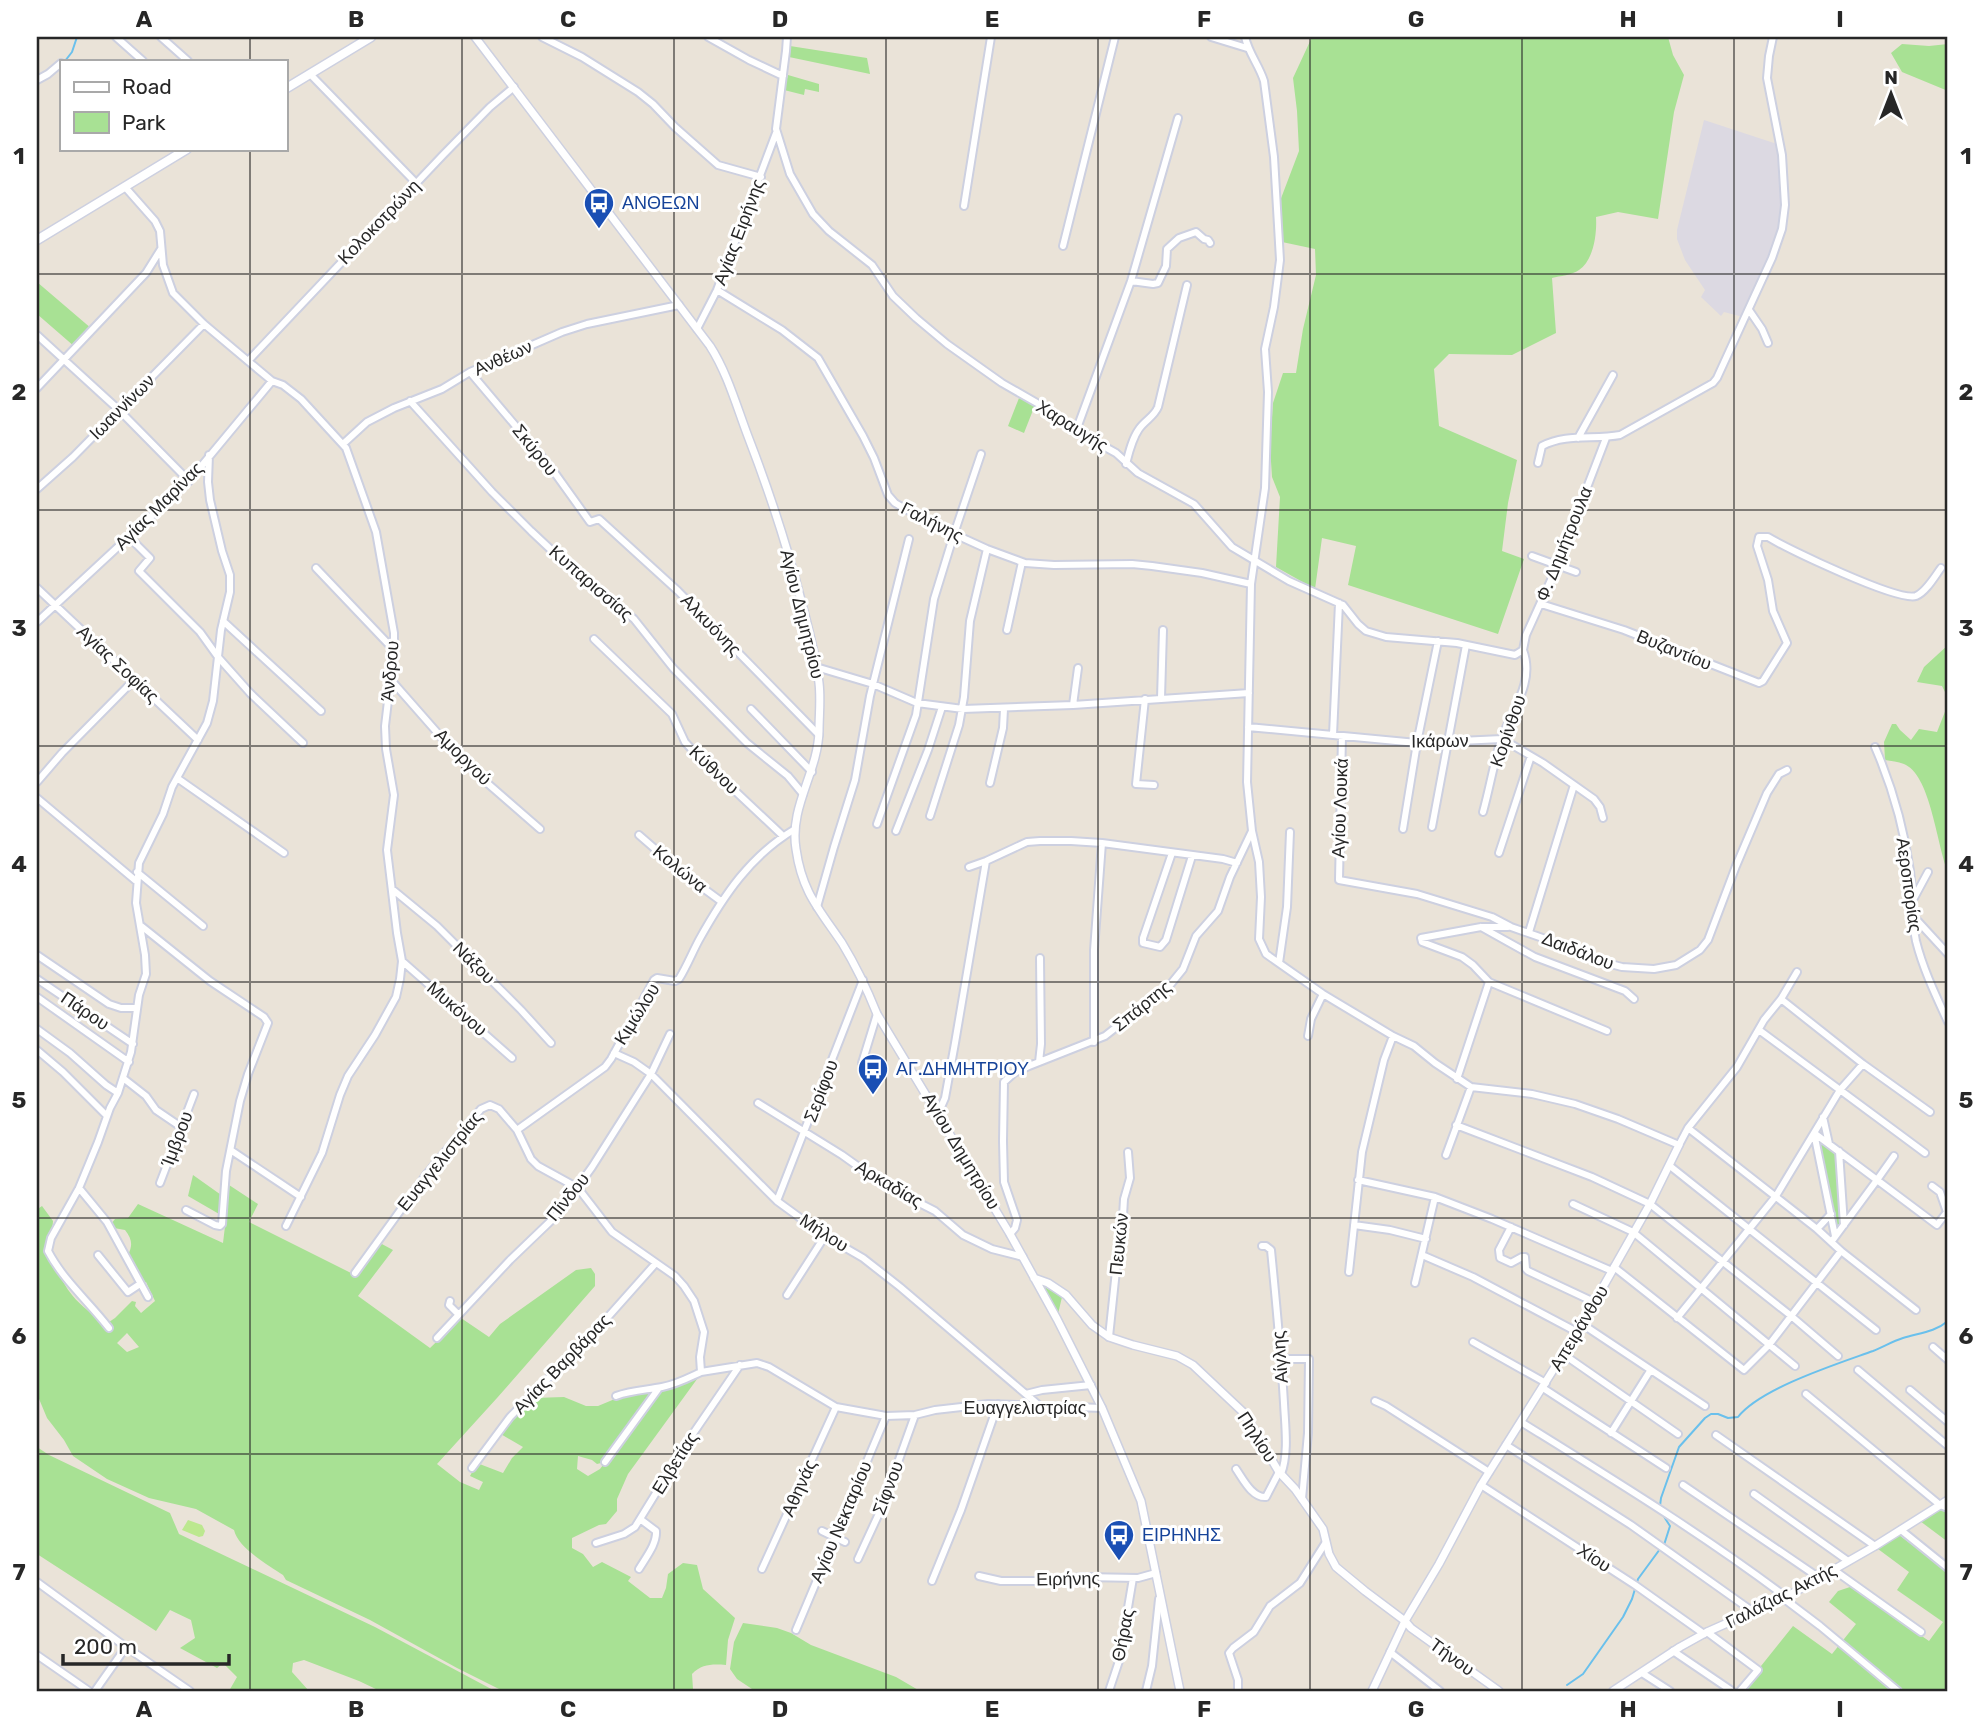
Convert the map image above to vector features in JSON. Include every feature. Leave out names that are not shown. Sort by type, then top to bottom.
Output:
[{"type":"main road","points":[[287,88],[370,37]]},
{"type":"main road","points":[[37,240],[185,150]]},
{"type":"street","points":[[116,37],[142,60]]},
{"type":"street","points":[[161,37],[187,60]]},
{"type":"street","name":"Αγίου Δημητρίου","points":[[475,37],[719,360],[756,457],[792,565],[812,640],[819,684],[819,735],[817,755],[799,804],[795,829],[802,880],[817,909],[841,942],[863,980],[877,1014],[1010,1234],[1102,1408],[1141,1501],[1180,1691]]},
{"type":"street","points":[[542,37],[582,57],[638,92],[718,165],[761,177]]},
{"type":"street","points":[[709,37],[783,76]]},
{"type":"street","name":"Χαραυγής","points":[[786,37],[776,134],[790,174],[813,214],[829,231],[872,265],[902,306],[947,344],[1002,383],[1115,453],[1126,464],[1159,486],[1194,504],[1232,547],[1289,581],[1343,605],[1357,624],[1375,635],[1438,641],[1515,655],[1522,650]]},
{"type":"street","points":[[964,206],[991,37]]},
{"type":"street","points":[[1063,246],[1115,37]]},
{"type":"street","points":[[1210,37],[1247,48]]},
{"type":"street","points":[[1245,37],[1247,48],[1264,81],[1274,157],[1280,260],[1265,349],[1268,392],[1265,488],[1251,584],[1248,804],[1259,862],[1259,939],[1266,954],[1323,994],[1421,1050],[1471,1087],[1532,1094],[1575,1104],[1679,1145]]},
{"type":"street","points":[[1538,463],[1542,446],[1549,442],[1620,435],[1713,383],[1717,378],[1782,229],[1785,205],[1782,155],[1767,78],[1773,37]]},
{"type":"street","points":[[37,80],[60,64]]},
{"type":"street","points":[[310,74],[416,183]]},
{"type":"street","name":"Κολοκοτρώνη","points":[[248,361],[416,183],[490,107],[514,87]]},
{"type":"street","points":[[1076,431],[1131,281],[1178,118]]},
{"type":"street","name":"Αγίας Ειρήνης","points":[[697,329],[717,290],[776,134]]},
{"type":"street","name":"Άνδρου","points":[[125,187],[155,221],[160,231],[166,274],[173,293],[204,324],[248,361],[301,399],[342,444],[376,532],[394,633],[385,726],[394,794],[387,850],[402,961],[396,997],[348,1076],[321,1153],[286,1226]]},
{"type":"street","points":[[1131,281],[1158,283],[1166,267],[1167,249],[1179,238],[1196,232],[1210,243]]},
{"type":"street","points":[[37,388],[146,273],[161,249]]},
{"type":"street","points":[[1126,464],[1139,428],[1154,415],[1158,407],[1187,285]]},
{"type":"street","name":"Γαλήνης","points":[[717,290],[782,330],[818,358],[863,436],[888,495],[895,503],[954,534],[1022,562],[1054,565],[1132,564],[1202,573],[1251,584]]},
{"type":"street","name":"Ανθέων","points":[[342,444],[367,422],[442,389],[470,372],[578,326],[679,305]]},
{"type":"street","points":[[1748,310],[1762,329],[1768,343]]},
{"type":"street","name":"Ιωαννίνων","points":[[37,489],[73,457],[204,324]]},
{"type":"street","points":[[37,335],[119,410],[189,481]]},
{"type":"street","name":"Σκύρου","points":[[470,372],[552,469],[590,522],[599,519]]},
{"type":"street","points":[[1578,438],[1613,375]]},
{"type":"street","name":"Αγίας Μαρίνας","points":[[37,622],[189,481],[272,380]]},
{"type":"street","name":"Κυπαρισσίας","points":[[410,401],[522,521],[580,577],[634,619],[673,668],[747,743],[788,776],[803,794]]},
{"type":"street","name":"Φ. Δημήτρουλα","points":[[1522,650],[1606,438]]},
{"type":"street","points":[[877,824],[916,715],[934,599],[981,454]]},
{"type":"street","points":[[108,1328],[69,1282],[48,1251],[51,1238],[79,1188],[129,1062],[137,1008],[146,972],[136,903],[139,863],[177,778],[207,723],[214,701],[223,621],[230,592],[230,575],[210,500],[209,455]]},
{"type":"street","name":"Αλκυόνης","points":[[599,519],[678,591],[819,735]]},
{"type":"street","points":[[129,537],[150,558],[139,570],[200,632],[250,693],[303,743]]},
{"type":"street","name":"Βυζαντίου","points":[[1541,604],[1624,630],[1759,683],[1763,681],[1787,643],[1773,611],[1768,580],[1757,546],[1759,537],[1768,537],[1881,589],[1909,597],[1922,592],[1941,568]]},
{"type":"street","points":[[817,909],[855,780],[873,684],[909,539]]},
{"type":"street","points":[[930,816],[962,709],[970,621],[987,549]]},
{"type":"street","points":[[1532,556],[1576,572]]},
{"type":"street","points":[[1007,630],[1022,562]]},
{"type":"street","points":[[316,568],[394,650]]},
{"type":"street","name":"Αγίας Σοφίας","points":[[37,588],[198,740]]},
{"type":"street","points":[[1333,735],[1339,603]]},
{"type":"street","points":[[223,621],[321,711]]},
{"type":"street","points":[[1161,698],[1163,630]]},
{"type":"street","name":"Κύθνου","points":[[594,639],[672,715],[685,743],[783,836]]},
{"type":"street","points":[[1403,829],[1438,641]]},
{"type":"street","points":[[1432,827],[1466,645]]},
{"type":"street","name":"Κορίνθου","points":[[1483,811],[1502,739],[1527,676],[1527,661],[1522,650]]},
{"type":"street","points":[[816,667],[873,684],[917,703],[962,709],[1004,709],[1249,693]]},
{"type":"street","points":[[1073,705],[1077,668]]},
{"type":"street","points":[[37,782],[135,679]]},
{"type":"street","name":"Αμοργού","points":[[391,680],[478,775],[540,829]]},
{"type":"street","points":[[1145,699],[1136,784],[1154,785]]},
{"type":"street","points":[[896,831],[942,707]]},
{"type":"street","points":[[751,709],[812,772]]},
{"type":"street","points":[[990,783],[1003,728],[1004,709]]},
{"type":"street","name":"Ικάρων","points":[[1248,727],[1417,743],[1502,739]]},
{"type":"street","name":"Αγίου Λουκά","points":[[1339,880],[1342,736]]},
{"type":"street","points":[[1502,739],[1594,799],[1603,818]]},
{"type":"street","name":"Αεροπορίας","points":[[1875,747],[1887,774],[1900,824],[1910,871],[1914,929],[1921,958],[1948,1021]]},
{"type":"street","points":[[1499,853],[1531,756]]},
{"type":"street","name":"Δαιδάλου","points":[[1339,880],[1417,894],[1492,917],[1599,961],[1622,967],[1667,968],[1692,956],[1708,940],[1767,793],[1779,774],[1787,770]]},
{"type":"street","points":[[177,778],[284,853]]},
{"type":"street","points":[[1528,932],[1574,785]]},
{"type":"street","points":[[37,798],[136,881]]},
{"type":"street","name":"Κιμώλου","points":[[517,1130],[605,1067],[654,980],[679,979],[722,902],[745,870],[764,851],[795,829]]},
{"type":"street","name":"Σπάρτης","points":[[1010,1234],[1017,1220],[1004,1181],[1004,1082],[1014,1073],[1105,1036],[1164,991],[1188,959],[1196,936],[1218,911],[1252,831]]},
{"type":"street","points":[[1279,963],[1287,908],[1290,832]]},
{"type":"street","name":"Κολώνα","points":[[639,835],[722,902]]},
{"type":"street","points":[[969,867],[986,862],[1027,842],[1071,841],[1223,859],[1237,863]]},
{"type":"street","points":[[1094,1042],[1094,950],[1102,843]]},
{"type":"street","points":[[1172,853],[1143,938],[1143,943],[1147,945],[1160,947],[1166,940],[1192,856]]},
{"type":"street","points":[[938,1114],[945,1098],[986,862]]},
{"type":"street","points":[[138,872],[203,926]]},
{"type":"street","points":[[1913,900],[1928,872]]},
{"type":"street","name":"Νάξου","points":[[391,888],[437,926],[551,1043]]},
{"type":"street","points":[[1913,915],[1948,954]]},
{"type":"street","points":[[140,925],[210,981],[264,1017],[268,1023],[240,1101],[226,1171],[222,1224],[215,1225],[186,1210]]},
{"type":"street","points":[[1511,927],[1482,928],[1421,938],[1422,942],[1462,957],[1474,965],[1489,982],[1607,1031]]},
{"type":"street","points":[[1482,928],[1535,957],[1625,991],[1634,999]]},
{"type":"street","points":[[37,955],[109,1004],[137,1008]]},
{"type":"street","points":[[1039,1062],[1040,958]]},
{"type":"street","name":"Μυκόνου","points":[[402,961],[512,1058]]},
{"type":"street","name":"Απειράνθου","points":[[1372,1691],[1405,1621],[1481,1485],[1582,1324],[1650,1204],[1688,1128],[1737,1067],[1797,972]]},
{"type":"street","name":"Πάρου","points":[[37,979],[133,1044]]},
{"type":"street","name":"Σερίφου","points":[[777,1201],[863,980]]},
{"type":"street","points":[[1457,1079],[1489,982]]},
{"type":"street","points":[[1308,1036],[1311,1019],[1323,994]]},
{"type":"street","points":[[37,997],[129,1062]]},
{"type":"street","points":[[1781,999],[1863,1064],[1930,1112]]},
{"type":"street","points":[[862,1063],[877,1014]]},
{"type":"street","points":[[37,1028],[118,1093]]},
{"type":"street","points":[[1759,1030],[1925,1153]]},
{"type":"street","name":"Πίνδου","points":[[437,1338],[559,1213],[651,1074],[670,1034]]},
{"type":"street","points":[[1349,1272],[1358,1180],[1368,1124],[1384,1059],[1393,1036]]},
{"type":"street","points":[[37,1049],[107,1116]]},
{"type":"street","name":"Μήλου","points":[[614,1053],[635,1062],[651,1074],[777,1201],[825,1236],[863,1258],[1041,1407]]},
{"type":"street","points":[[1677,1318],[1776,1196],[1840,1090],[1863,1064]]},
{"type":"street","points":[[123,1078],[146,1096],[156,1110],[181,1127]]},
{"type":"street","points":[[1446,1155],[1471,1087]]},
{"type":"street","name":"Ίμβρου","points":[[160,1183],[194,1094]]},
{"type":"street","name":"Αρκαδίας","points":[[758,1103],[884,1185],[935,1211],[963,1235],[1023,1257]]},
{"type":"street","name":"Ευαγγελιστρίας","points":[[355,1273],[426,1175],[481,1110],[486,1106],[494,1106],[517,1130],[531,1159],[538,1166],[578,1188],[612,1232],[675,1276],[694,1301],[701,1318],[704,1332],[701,1371],[757,1363],[769,1367],[836,1407],[886,1416],[998,1404],[1102,1408]]},
{"type":"street","points":[[1823,1117],[1829,1144]]},
{"type":"street","points":[[1455,1125],[1592,1177],[1650,1204],[1838,1356]]},
{"type":"street","points":[[1688,1128],[1817,1229],[1834,1238]]},
{"type":"street","points":[[1814,1133],[1937,1225],[1947,1212],[1940,1192],[1932,1186]]},
{"type":"street","points":[[1814,1133],[1834,1238],[1841,1251],[1916,1310]]},
{"type":"street","points":[[1806,1146],[1818,1152]]},
{"type":"street","points":[[232,1151],[301,1196]]},
{"type":"street","points":[[1839,1151],[1844,1225]]},
{"type":"street","name":"Πευκών","points":[[1109,1337],[1124,1199],[1130,1178],[1128,1152]]},
{"type":"street","points":[[1834,1238],[1894,1156]]},
{"type":"street","points":[[1670,1166],[1876,1330]]},
{"type":"street","points":[[1358,1180],[1435,1197],[1613,1269],[1744,1370],[1769,1345],[1841,1251]]},
{"type":"street","points":[[79,1188],[107,1222],[148,1297]]},
{"type":"street","points":[[1415,1283],[1435,1197]]},
{"type":"street","points":[[1842,1202],[1854,1211]]},
{"type":"street","points":[[1573,1204],[1633,1233],[1795,1366]]},
{"type":"street","points":[[1817,1229],[1830,1214]]},
{"type":"street","points":[[1354,1224],[1426,1239]]},
{"type":"street","points":[[1511,1227],[1499,1250],[1500,1258],[1511,1263],[1525,1257],[1528,1271],[1594,1302]]},
{"type":"street","points":[[787,1295],[825,1236]]},
{"type":"street","name":"Αίγλης","points":[[1262,1245],[1271,1250],[1281,1359],[1285,1442],[1284,1462],[1280,1473]]},
{"type":"street","points":[[98,1255],[128,1292],[140,1284]]},
{"type":"street","points":[[1422,1255],[1483,1282],[1577,1332]]},
{"type":"street","name":"Αγίας Βαρβάρας","points":[[472,1468],[510,1417],[599,1327],[656,1264]]},
{"type":"street","name":"Πηλίου","points":[[1034,1278],[1048,1283],[1066,1295],[1092,1325],[1109,1337],[1177,1356],[1194,1365],[1244,1413],[1280,1473],[1323,1529],[1329,1554],[1336,1567],[1405,1621]]},
{"type":"street","points":[[450,1301],[449,1305],[458,1314]]},
{"type":"street","points":[[1582,1324],[1705,1406]]},
{"type":"street","points":[[1473,1342],[1666,1468]]},
{"type":"street","points":[[1933,1347],[1948,1360]]},
{"type":"street","points":[[1563,1354],[1678,1434]]},
{"type":"street","points":[[1281,1359],[1309,1359],[1308,1433],[1302,1499]]},
{"type":"street","name":"Ελβετίας","points":[[596,1543],[624,1534],[635,1527],[700,1422],[741,1365]]},
{"type":"street","points":[[1858,1370],[1948,1446]]},
{"type":"street","points":[[616,1396],[631,1390],[679,1383],[701,1371]]},
{"type":"street","points":[[1611,1433],[1650,1371]]},
{"type":"street","points":[[1026,1394],[1091,1385]]},
{"type":"street","points":[[605,1462],[659,1388]]},
{"type":"street","points":[[1910,1390],[1948,1422]]},
{"type":"street","points":[[1806,1394],[1944,1506]]},
{"type":"street","points":[[1376,1401],[1489,1472]]},
{"type":"street","points":[[932,1581],[961,1510],[998,1404]]},
{"type":"street","name":"Αθηνάς","points":[[762,1569],[836,1407]]},
{"type":"street","name":"Σίφνου","points":[[858,1559],[882,1507],[915,1415]]},
{"type":"street","name":"Αγίου Νεκταρίου","points":[[796,1630],[886,1416]]},
{"type":"street","points":[[1521,1422],[1732,1557],[1821,1626],[1898,1691]]},
{"type":"street","points":[[1716,1435],[1875,1546]]},
{"type":"street","points":[[1506,1445],[1631,1525],[1752,1611]]},
{"type":"street","points":[[1236,1469],[1251,1490],[1263,1498],[1280,1473]]},
{"type":"street","name":"Χίου","points":[[1481,1485],[1635,1585],[1758,1670],[1740,1691]]},
{"type":"street","points":[[1683,1485],[1818,1577]]},
{"type":"street","points":[[1754,1494],[1848,1561]]},
{"type":"street","name":"Γαλάζιας Ακτής","points":[[1613,1691],[1673,1651],[1834,1570],[1944,1506],[1948,1500]]},
{"type":"street","points":[[639,1569],[657,1534],[640,1519]]},
{"type":"street","points":[[1901,1530],[1948,1568]]},
{"type":"street","points":[[822,1531],[845,1542]]},
{"type":"street","points":[[1238,1691],[1238,1679],[1229,1653],[1254,1632],[1270,1606],[1300,1583],[1326,1542]]},
{"type":"street","points":[[1834,1570],[1922,1632]]},
{"type":"street","name":"Ειρήνης","points":[[979,1576],[1013,1581],[1051,1581],[1083,1577],[1133,1578],[1156,1573]]},
{"type":"street","name":"Θήρας","points":[[1109,1691],[1119,1661],[1133,1578]]},
{"type":"street","points":[[37,1582],[190,1691]]},
{"type":"street","points":[[1146,1691],[1152,1667],[1160,1594]]},
{"type":"street","name":"Τήνου","points":[[1405,1621],[1499,1691]]},
{"type":"street","points":[[95,1691],[126,1647]]},
{"type":"street","points":[[1673,1651],[1732,1691]]},
{"type":"street","points":[[1390,1652],[1440,1691]]},
{"type":"street","points":[[37,1655],[89,1691]]},
{"type":"street","points":[[1642,1673],[1670,1691]]},
{"type":"shaded area","points":[[1704,120],[1777,144],[1782,189],[1779,229],[1743,317],[1724,312],[1721,316],[1701,297],[1705,290],[1685,260],[1677,239]]},
{"type":"green space","points":[[1312,37],[1668,37],[1673,55],[1684,75],[1674,112],[1658,219],[1618,212],[1596,217],[1594,246],[1584,266],[1573,273],[1552,278],[1556,333],[1512,355],[1449,354],[1434,369],[1439,426],[1517,460],[1502,551],[1524,559],[1498,634],[1348,585],[1356,546],[1322,538],[1315,589],[1276,567],[1280,497],[1272,477],[1270,446],[1273,403],[1283,373],[1296,373],[1316,275],[1315,249],[1282,242],[1280,201],[1299,151],[1293,78]]},
{"type":"green space","points":[[1902,44],[1948,44],[1948,91],[1902,72],[1891,53]]},
{"type":"green space","points":[[790,46],[867,58],[870,74],[789,57]]},
{"type":"green space","points":[[788,75],[819,84],[819,92],[805,89],[804,95],[784,90]]},
{"type":"green space","points":[[37,282],[92,329],[75,347],[37,314]]},
{"type":"green space","points":[[1019,398],[1035,405],[1024,433],[1008,426]]},
{"type":"green space","points":[[1948,645],[1948,698],[1942,686],[1917,682],[1924,667]]},
{"type":"green space","points":[[1948,704],[1948,872],[1922,784],[1915,772],[1906,765],[1885,760],[1884,742],[1892,724],[1896,724],[1911,740],[1919,729],[1937,732]]},
{"type":"green space","points":[[1817,1138],[1836,1152],[1841,1224],[1837,1230]]},
{"type":"green space","points":[[193,1175],[224,1197],[226,1183],[258,1204],[249,1222],[355,1275],[380,1243],[393,1250],[358,1296],[430,1348],[461,1318],[489,1337],[500,1324],[576,1270],[591,1268],[595,1274],[595,1286],[437,1464],[460,1482],[479,1490],[483,1482],[470,1476],[477,1463],[503,1473],[523,1447],[499,1433],[534,1398],[564,1397],[586,1406],[598,1406],[622,1396],[657,1389],[601,1463],[597,1464],[578,1456],[577,1469],[588,1476],[600,1469],[660,1390],[700,1375],[628,1474],[617,1499],[617,1511],[606,1524],[572,1538],[572,1548],[583,1554],[593,1567],[602,1562],[631,1577],[628,1581],[650,1598],[662,1598],[668,1574],[683,1563],[697,1565],[703,1589],[735,1618],[728,1640],[726,1665],[708,1665],[692,1674],[693,1689],[696,1691],[503,1691],[370,1620],[286,1580],[247,1549],[234,1530],[196,1509],[149,1498],[107,1479],[73,1456],[47,1418],[37,1394],[38,1210],[42,1206],[53,1221],[46,1248],[49,1260],[72,1295],[103,1326],[132,1301],[136,1302],[135,1306],[141,1313],[155,1301],[128,1255],[131,1245],[129,1236],[125,1230],[114,1228],[111,1224],[115,1219],[128,1218],[138,1204],[223,1243],[226,1218],[188,1196]],"holes":[[[127,1333],[139,1347],[127,1352],[117,1343]]]},
{"type":"green space","points":[[1041,1285],[1062,1297],[1058,1314]]},
{"type":"green space","points":[[37,1447],[170,1513],[179,1534],[375,1627],[495,1691],[380,1691],[304,1660],[293,1663],[292,1672],[309,1691],[229,1691],[237,1677],[223,1663],[217,1668],[180,1648],[195,1638],[191,1620],[170,1610],[156,1631],[37,1554]]},
{"type":"green space","points":[[1942,1509],[1948,1512],[1948,1542],[1920,1521]]},
{"type":"green space","points":[[188,1520],[202,1525],[205,1531],[203,1536],[182,1530]]},
{"type":"green space","points":[[1899,1535],[1948,1572],[1948,1691],[1741,1691],[1793,1626],[1832,1654],[1856,1624],[1829,1602],[1838,1591],[1850,1587],[1929,1641],[1943,1622],[1897,1590],[1909,1572],[1878,1549]]},
{"type":"green space","points":[[743,1623],[791,1633],[811,1645],[896,1677],[920,1691],[755,1691],[737,1679],[730,1669],[734,1642]]},
{"type":"waterway","points":[[66,60],[77,37]]},
{"type":"waterway","points":[[1660,1506],[1679,1447],[1711,1414],[1738,1417],[1749,1406],[1781,1387],[1899,1339],[1932,1330],[1948,1321]]},
{"type":"waterway","points":[[1663,1515],[1670,1526],[1664,1545]]},
{"type":"waterway","points":[[1567,1685],[1583,1674],[1623,1617],[1638,1579],[1660,1549]]},
{"type":"place","name":"ΑΝΘΕΩΝ","points":[[599,230]]},
{"type":"place","name":"ΑΓ.ΔΗΜΗΤΡΙΟΥ","points":[[873,1096]]},
{"type":"place","name":"ΕΙΡΗΝΗΣ","points":[[1119,1562]]}]
